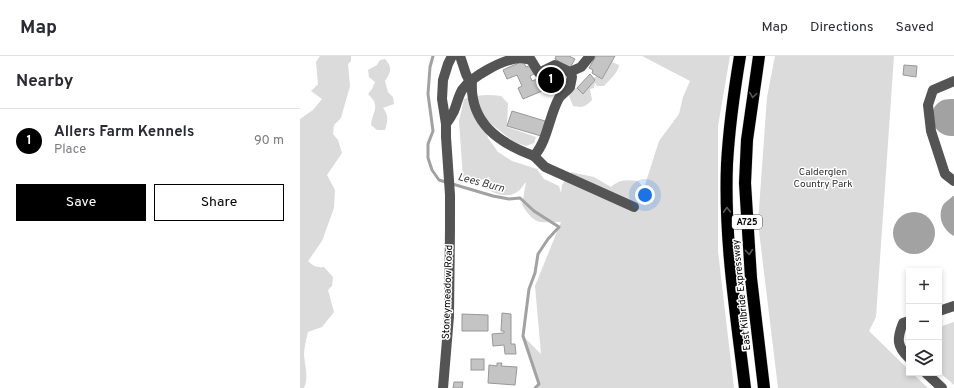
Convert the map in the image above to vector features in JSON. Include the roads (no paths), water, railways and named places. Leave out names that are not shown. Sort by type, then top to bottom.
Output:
[{"type":"highway","name":"East Kilbride Expressway","points":[[740,56],[727,159],[728,229],[731,272],[745,388]]},
{"type":"highway","name":"East Kilbride Expressway","points":[[758,56],[747,140],[745,183],[751,278],[764,388]]},
{"type":"street","points":[[446,124],[442,99],[443,80],[452,56]]},
{"type":"street","points":[[460,56],[464,70],[471,81],[472,99],[476,110],[485,126],[494,135],[507,145],[534,156],[545,167],[634,207]]},
{"type":"street","points":[[570,72],[581,67],[590,56]]},
{"type":"street","points":[[446,124],[454,110],[458,98],[471,81],[482,73],[510,60],[521,58],[531,60],[539,73],[555,65],[570,72],[572,77],[570,87],[559,99],[538,152],[534,156]]},
{"type":"street","points":[[954,81],[933,90],[928,105],[931,131],[945,174],[954,181]]},
{"type":"street","name":"Stoneymeadow Road","points":[[443,388],[449,316],[450,195],[446,124]]},
{"type":"street","points":[[942,310],[954,306]]},
{"type":"street","points":[[906,322],[903,323],[898,336],[901,350],[906,355]]},
{"type":"street","points":[[929,376],[942,388]]},
{"type":"waterway","name":"Lees Burn","points":[[433,56],[430,67],[428,94],[433,131],[428,144],[428,158],[432,170],[439,180],[493,196],[509,199],[520,198],[534,211],[559,227],[548,239],[538,254],[535,273],[529,289],[523,336],[539,384],[535,388]]},
{"type":"place","name":"Allers Farm Kennels","points":[[551,80]]},
{"type":"park label","name":"Calderglen Country Park","points":[[823,178]]}]
